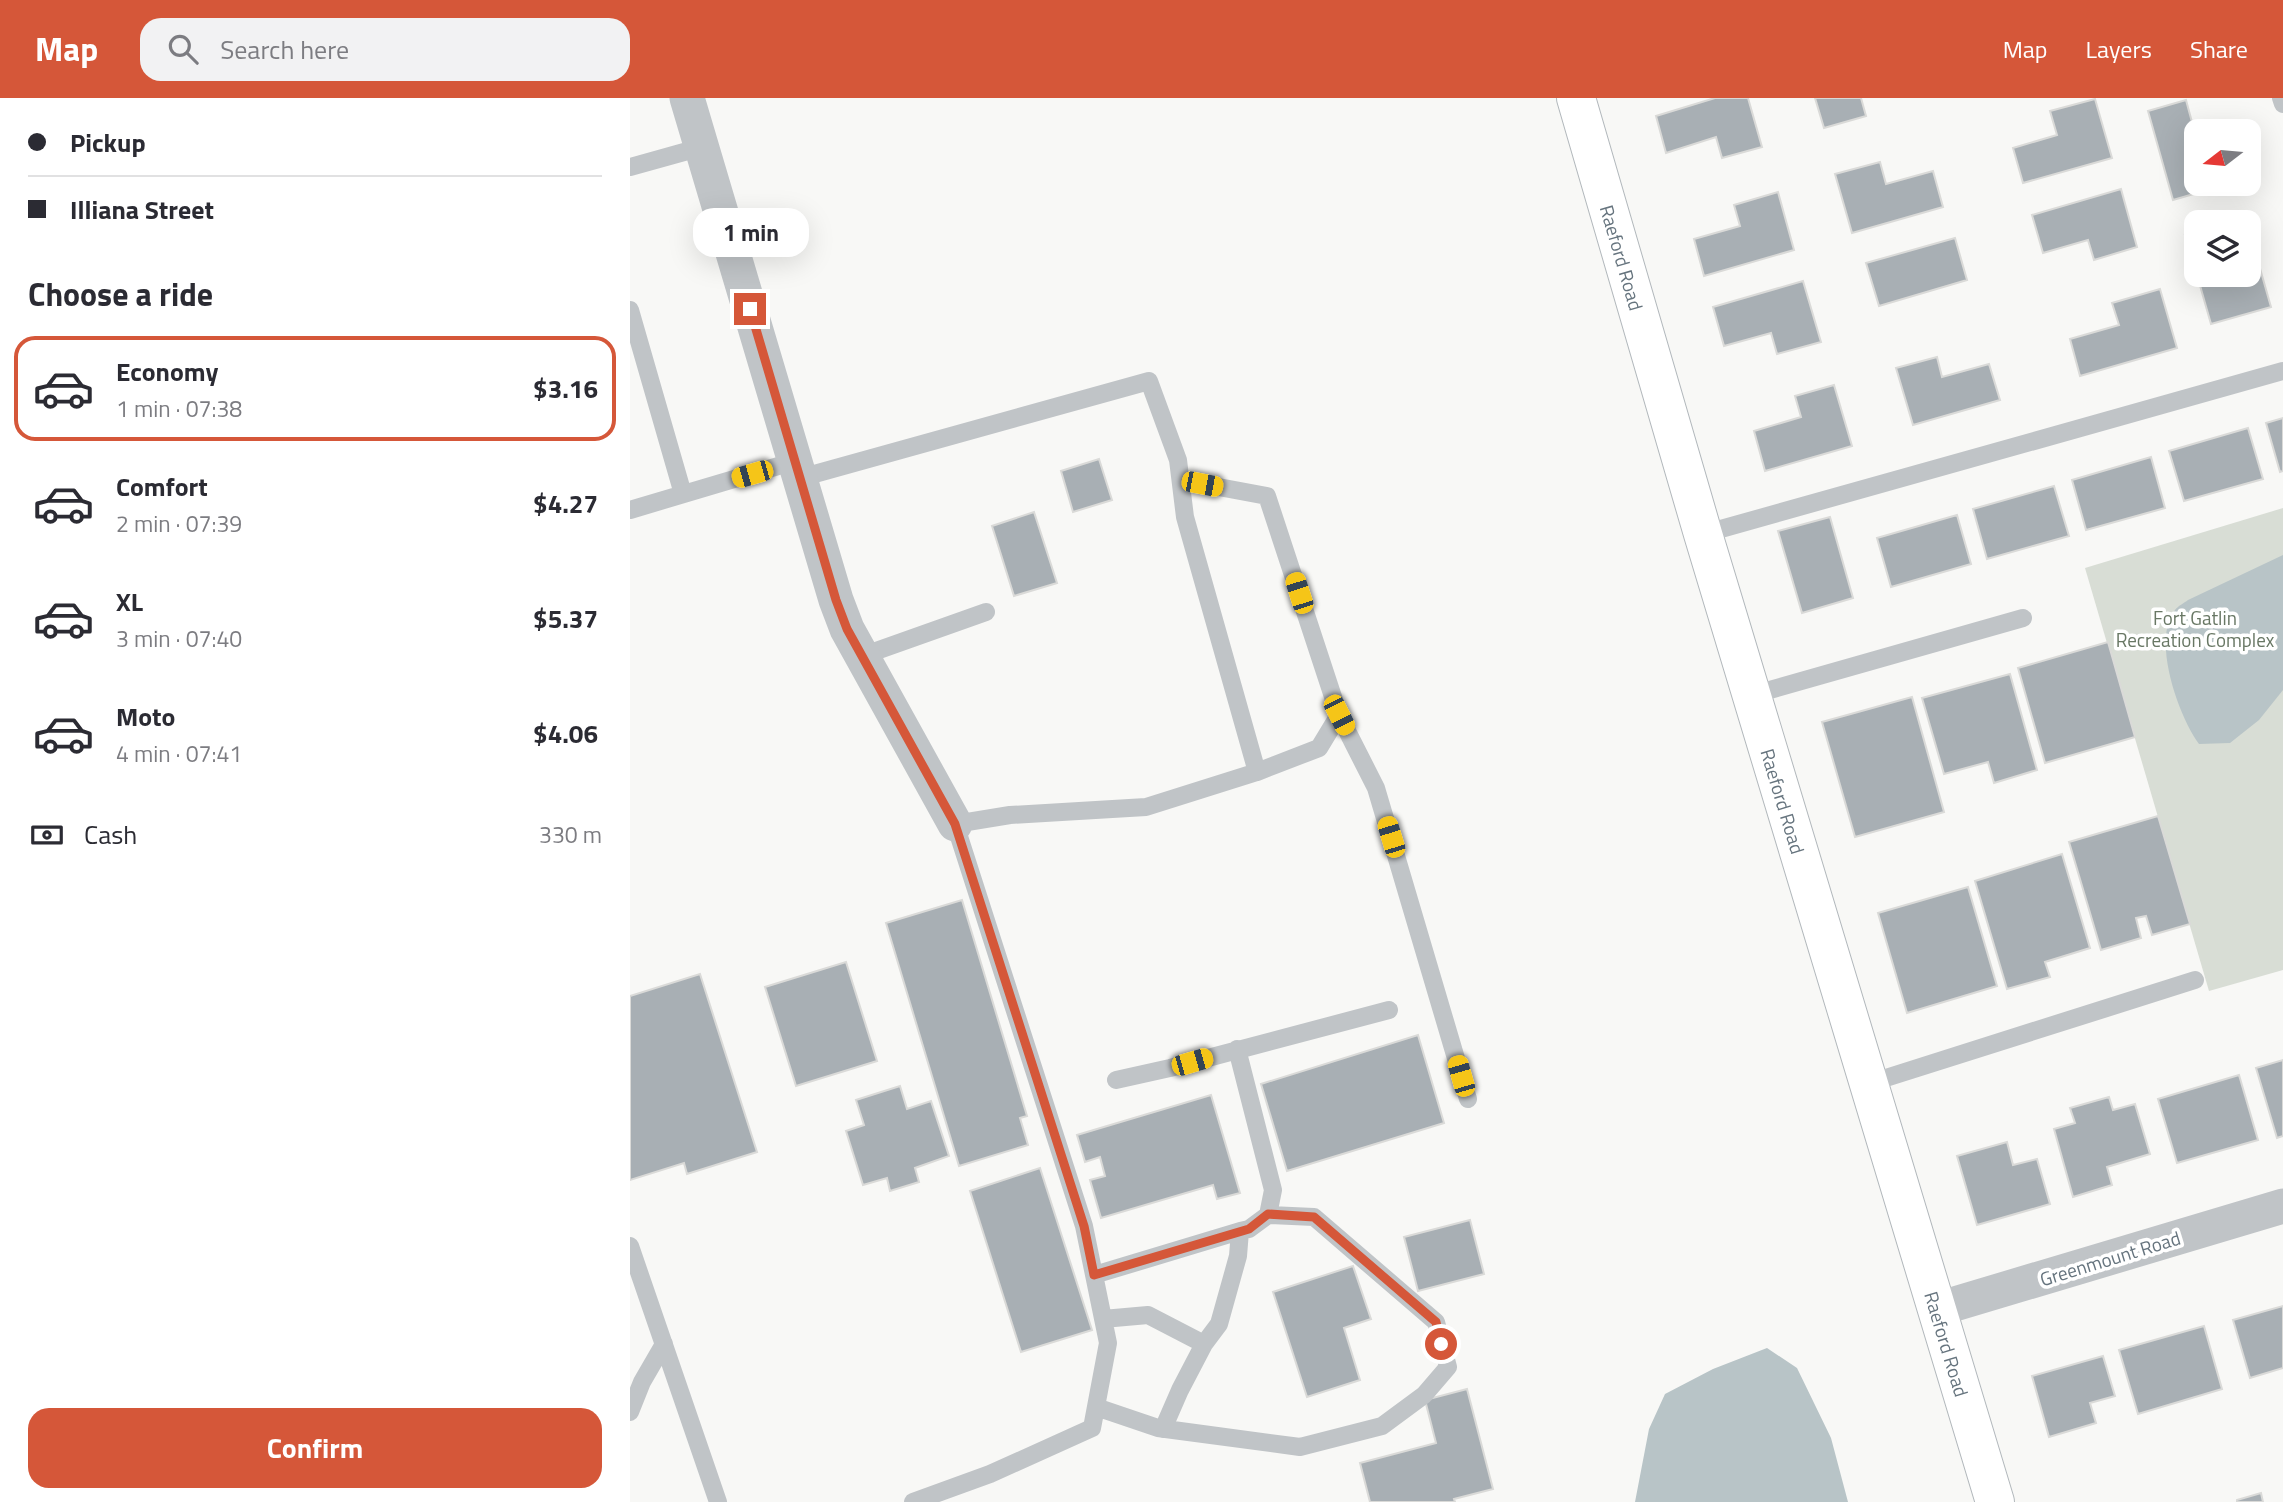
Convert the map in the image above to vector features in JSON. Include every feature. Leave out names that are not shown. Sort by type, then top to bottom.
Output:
[{"type":"street","points":[[687,98],[836,600],[847,629],[955,824]]},
{"type":"street","name":"Raeford Road","points":[[1576,98],[1703,534],[1996,1502]]},
{"type":"street","name":"Greenmount Road","points":[[1938,1309],[2283,1206]]},
{"type":"lane","points":[[2281,98],[2283,104]]},
{"type":"lane","points":[[630,167],[702,147]]},
{"type":"lane","points":[[630,310],[683,494]]},
{"type":"lane","points":[[1703,534],[2283,371]]},
{"type":"lane","points":[[630,510],[683,494],[797,469],[1149,381],[1178,460],[1185,517],[1257,772]]},
{"type":"lane","points":[[1181,480],[1267,496],[1339,715],[1376,788],[1468,1099]]},
{"type":"lane","points":[[862,656],[986,612]]},
{"type":"lane","points":[[1752,695],[2023,618]]},
{"type":"lane","points":[[913,1502],[990,1474],[1092,1428],[1108,1343],[1084,1226],[955,824],[1010,815],[1146,807],[1257,772],[1319,748],[1339,715]]},
{"type":"lane","points":[[1870,1083],[2195,980]]},
{"type":"lane","points":[[1116,1080],[1389,1010]]},
{"type":"lane","points":[[1094,1275],[1249,1229],[1268,1214],[1273,1190],[1237,1049]]},
{"type":"lane","points":[[1096,1407],[1163,1429],[1300,1447],[1382,1426],[1424,1395],[1448,1367],[1436,1322],[1314,1217],[1268,1214]]},
{"type":"lane","points":[[1163,1429],[1204,1344],[1219,1324],[1238,1256],[1240,1231]]},
{"type":"lane","points":[[630,1246],[718,1502]]},
{"type":"lane","points":[[1103,1320],[1148,1315],[1204,1344]]},
{"type":"lane","points":[[630,1412],[642,1382],[664,1344]]},
{"type":"green space","name":"Fort Gatlin Recreation Complex","points":[[2283,508],[2283,970],[2209,991],[2085,568]]},
{"type":"shaded area","points":[[2283,555],[2283,690],[2259,720],[2230,743],[2199,744],[2183,716],[2170,678],[2166,640],[2168,623],[2175,610],[2188,600]]},
{"type":"shaded area","points":[[1767,1348],[1797,1368],[1831,1438],[1848,1502],[1635,1502],[1649,1429],[1665,1394],[1713,1369]]},
{"type":"building","points":[[1715,98],[1748,98],[1762,147],[1722,158],[1716,137],[1666,153],[1656,116]]},
{"type":"building","points":[[1815,98],[1861,98],[1866,116],[1824,128]]},
{"type":"building","points":[[2095,99],[2112,158],[2023,183],[2013,148],[2057,135],[2050,111]]},
{"type":"building","points":[[2186,100],[2191,119],[2184,119],[2184,196],[2187,196],[2173,200],[2148,111]]},
{"type":"building","points":[[1880,162],[1886,184],[1933,171],[1943,207],[1852,233],[1835,174]]},
{"type":"building","points":[[2121,189],[2137,247],[2094,260],[2088,240],[2043,253],[2032,215]]},
{"type":"building","points":[[1778,192],[1794,250],[1704,276],[1694,239],[1740,226],[1734,205]]},
{"type":"building","points":[[1955,238],[1967,280],[1879,306],[1866,263]]},
{"type":"building","points":[[2261,272],[2271,307],[2211,324],[2200,287],[2261,287]]},
{"type":"building","points":[[1803,281],[1821,342],[1777,354],[1771,333],[1724,346],[1713,307]]},
{"type":"building","points":[[2160,289],[2177,348],[2080,376],[2070,339],[2119,325],[2112,303]]},
{"type":"building","points":[[1937,357],[1942,377],[1989,364],[2000,400],[1913,425],[1896,368]]},
{"type":"building","points":[[1834,385],[1852,446],[1765,471],[1754,431],[1801,417],[1795,396]]},
{"type":"building","points":[[2283,418],[2283,471],[2280,472],[2266,423]]},
{"type":"building","points":[[2248,428],[2263,479],[2184,501],[2169,451]]},
{"type":"building","points":[[2151,457],[2165,508],[2086,530],[2072,480]]},
{"type":"building","points":[[1099,459],[1112,500],[1073,512],[1061,471]]},
{"type":"building","points":[[2054,486],[2069,536],[1987,559],[1973,509]]},
{"type":"building","points":[[1034,512],[1057,583],[1014,596],[992,526]]},
{"type":"building","points":[[1957,515],[1971,564],[1891,587],[1877,538]]},
{"type":"building","points":[[1830,517],[1853,598],[1802,613],[1778,531]]},
{"type":"building","points":[[2108,642],[2135,737],[2045,763],[2018,668]]},
{"type":"building","points":[[2010,674],[2037,770],[1994,783],[1988,762],[1944,774],[1922,698]]},
{"type":"building","points":[[1912,697],[1944,812],[1855,837],[1822,722]]},
{"type":"building","points":[[2158,816],[2190,924],[2152,935],[2146,916],[2136,918],[2141,938],[2101,950],[2069,842]]},
{"type":"building","points":[[2062,854],[2090,948],[2045,962],[2050,977],[2007,989],[1975,881]]},
{"type":"building","points":[[1968,887],[1997,986],[1907,1013],[1878,913]]},
{"type":"building","points":[[962,900],[1027,1116],[1020,1118],[1028,1145],[959,1166],[886,923]]},
{"type":"building","points":[[846,962],[877,1061],[796,1086],[765,987]]},
{"type":"building","points":[[700,974],[757,1152],[687,1174],[684,1163],[630,1180],[630,996]]},
{"type":"building","points":[[1418,1035],[1444,1123],[1287,1171],[1261,1084]]},
{"type":"building","points":[[2283,1060],[2283,1136],[2277,1138],[2256,1068]]},
{"type":"building","points":[[2239,1075],[2258,1140],[2177,1163],[2158,1099]]},
{"type":"building","points":[[900,1086],[907,1109],[931,1101],[949,1156],[915,1168],[919,1182],[890,1191],[887,1178],[863,1185],[846,1131],[864,1125],[856,1100]]},
{"type":"building","points":[[1211,1095],[1240,1193],[1217,1199],[1213,1185],[1101,1218],[1090,1180],[1105,1176],[1100,1157],[1085,1162],[1077,1135]]},
{"type":"building","points":[[2109,1097],[2113,1110],[2135,1104],[2150,1154],[2107,1167],[2112,1185],[2073,1197],[2054,1129],[2075,1123],[2070,1108]]},
{"type":"building","points":[[2007,1142],[2013,1165],[2037,1159],[2050,1204],[1977,1225],[1957,1156]]},
{"type":"building","points":[[1040,1168],[1092,1330],[1021,1352],[970,1191]]},
{"type":"building","points":[[1470,1220],[1484,1274],[1418,1291],[1404,1237]]},
{"type":"building","points":[[1353,1266],[1371,1319],[1344,1328],[1360,1380],[1307,1397],[1273,1292]]},
{"type":"building","points":[[2283,1306],[2283,1368],[2250,1378],[2233,1320]]},
{"type":"building","points":[[2204,1326],[2222,1389],[2138,1414],[2119,1350]]},
{"type":"building","points":[[2103,1356],[2115,1396],[2090,1403],[2096,1423],[2049,1437],[2032,1376]]},
{"type":"building","points":[[1467,1389],[1493,1489],[1454,1499],[1455,1502],[1370,1502],[1360,1463],[1436,1443],[1425,1400]]},
{"type":"building","points":[[2261,1493],[2263,1502],[2237,1502],[2237,1500]]},
{"type":"route","points":[[750,309],[836,600],[847,629],[955,824],[1084,1226],[1094,1275],[1249,1229],[1268,1214],[1314,1217],[1436,1322],[1441,1344]]}]
